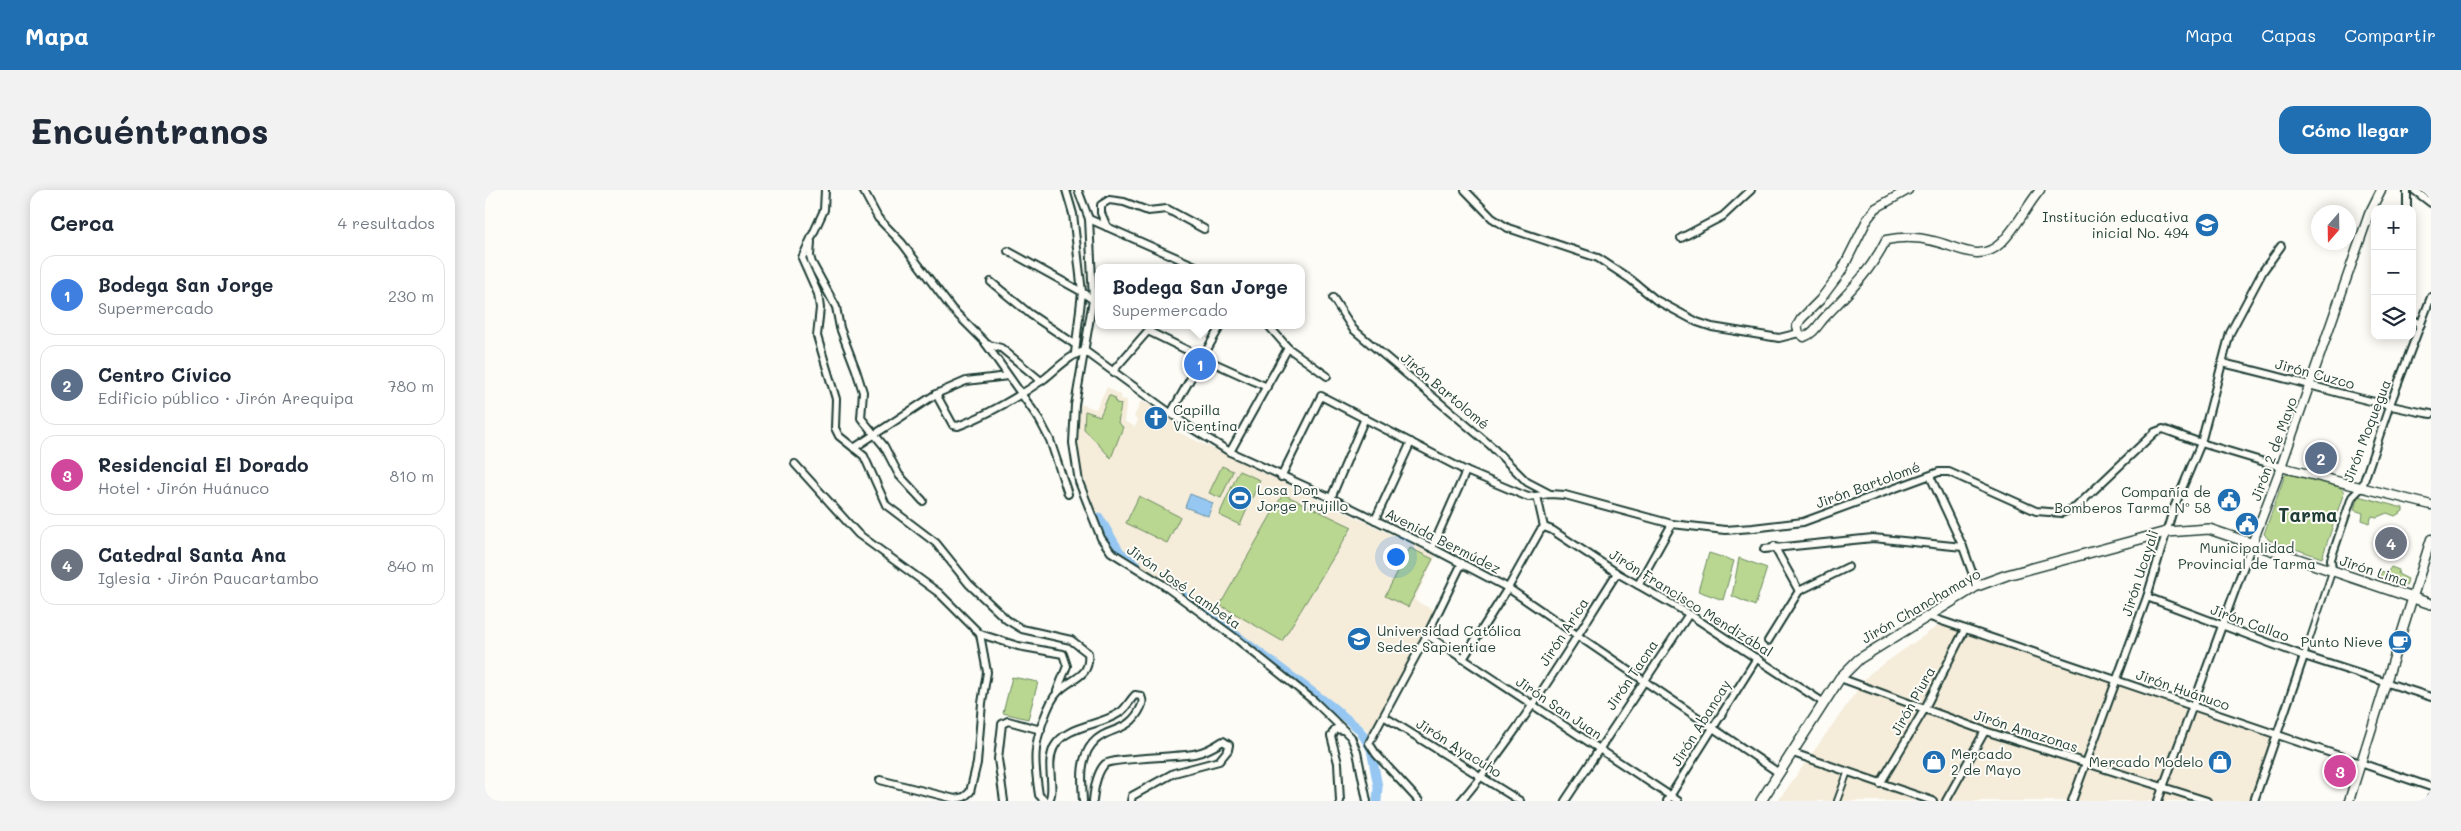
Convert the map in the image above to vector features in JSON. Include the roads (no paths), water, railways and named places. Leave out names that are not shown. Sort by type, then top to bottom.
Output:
[{"type":"main road","name":"Jirón Chanchamayo","points":[[1761,801],[1840,678],[1859,659],[1977,586],[2007,575],[2166,532],[2209,529],[2252,544]]},
{"type":"main road","name":"Jirón Lima","points":[[2252,544],[2431,604]]},
{"type":"street","points":[[825,190],[825,210],[802,258],[818,294],[820,308],[817,336],[836,399],[835,428],[839,436],[864,456],[886,505],[936,543],[969,584],[1007,620],[1022,629],[1071,640],[1088,653],[1089,660],[1086,671],[1057,693]]},
{"type":"street","points":[[863,190],[878,218],[902,243],[952,309],[986,344],[1039,419],[1051,440],[1068,494]]},
{"type":"street","points":[[1066,190],[1073,214],[1082,292],[1075,353]]},
{"type":"street","name":"Jirón José Lambeta","points":[[1078,190],[1089,220],[1093,300],[1075,405],[1073,443],[1079,482],[1101,538],[1111,552],[1162,584],[1238,640],[1314,702],[1343,730],[1351,738],[1357,752],[1367,801]]},
{"type":"street","points":[[1465,190],[1493,218],[1508,228],[1598,258],[1630,279],[1656,300],[1697,322],[1712,327],[1779,338],[1799,333]]},
{"type":"street","points":[[1681,238],[1723,216],[1751,190]]},
{"type":"street","points":[[1908,190],[1876,208],[1867,218],[1841,272],[1797,326],[1799,333],[1804,337],[1811,335],[1823,318],[1865,276],[1886,240],[1915,238],[1934,241],[1968,253],[1983,253],[2001,243],[2022,219],[2040,190]]},
{"type":"street","name":"Jirón 2 de Mayo","points":[[2157,801],[2310,387],[2369,214],[2381,190]]},
{"type":"street","points":[[2407,190],[2407,205]]},
{"type":"street","points":[[2414,190],[2431,203]]},
{"type":"street","points":[[1107,227],[1100,209],[1101,205],[1109,200],[1124,202],[1148,211],[1167,209],[1205,228]]},
{"type":"street","points":[[1089,220],[1192,264]]},
{"type":"street","points":[[811,239],[810,256],[812,263],[836,307],[840,328],[863,392],[861,418],[873,436],[884,446],[899,475],[923,500]]},
{"type":"street","name":"Jirón Ucayali","points":[[2071,801],[2147,597],[2166,532],[2201,443],[2230,333],[2259,277],[2281,246]]},
{"type":"street","points":[[1008,251],[1093,300]]},
{"type":"street","points":[[991,282],[1030,314],[1076,345]]},
{"type":"street","name":"Jirón Bartolomé","points":[[1333,298],[1353,329],[1490,445],[1527,482],[1550,494],[1574,498],[1672,524],[1725,530],[1803,522],[1939,472],[1949,472],[2036,511],[2062,513],[2076,507],[2093,493],[2130,455],[2159,430],[2169,430],[2201,443]]},
{"type":"street","name":"Jirón Moquegua","points":[[2254,801],[2304,656],[2331,572],[2331,559],[2352,497],[2362,486],[2389,407],[2431,298]]},
{"type":"street","points":[[2416,321],[2421,324]]},
{"type":"street","points":[[1113,371],[1149,329]]},
{"type":"street","points":[[1152,329],[1203,358],[1267,387]]},
{"type":"street","points":[[1171,413],[1219,329]]},
{"type":"street","points":[[1271,329],[1288,348],[1327,376]]},
{"type":"street","points":[[986,344],[1001,348],[1041,381]]},
{"type":"street","points":[[1230,452],[1288,348]]},
{"type":"street","points":[[936,394],[956,426],[994,409],[1041,381],[1075,353],[1085,351]]},
{"type":"street","name":"Avenida Bermúdez","points":[[1085,351],[1171,413],[1230,452],[1281,477],[1331,498],[1508,588],[1779,773]]},
{"type":"street","name":"Jirón Cuzco","points":[[2221,364],[2255,370],[2310,387],[2389,407],[2431,414]]},
{"type":"street","points":[[854,448],[936,394],[966,381],[1008,376]]},
{"type":"street","points":[[1281,477],[1321,396],[1466,470],[1528,497],[1537,496],[1544,527],[1463,659]]},
{"type":"street","points":[[1331,498],[1365,418]]},
{"type":"street","points":[[1375,520],[1411,442]]},
{"type":"street","points":[[2201,443],[2281,467],[2431,505]]},
{"type":"street","points":[[795,464],[858,534],[939,594],[980,634],[1018,646],[1063,654],[1067,666],[1057,693],[1046,713],[1036,748],[1039,796],[1047,801],[1052,795],[1049,772],[1050,758],[1061,738],[1119,714],[1135,696],[1141,696],[1143,702],[1137,716],[1131,723],[1101,737],[1089,749],[1081,774],[1083,801]]},
{"type":"street","points":[[1432,548],[1466,470]]},
{"type":"street","points":[[1931,476],[1963,547],[1977,586]]},
{"type":"street","name":"Jirón Bartolomé","points":[[1537,496],[1550,494]]},
{"type":"street","points":[[1639,585],[1672,524]]},
{"type":"street","name":"Jirón Francisco Mendizábal","points":[[1544,527],[1552,530],[1617,572],[1689,614],[1824,703]]},
{"type":"street","points":[[1764,549],[1775,546],[1873,538],[1963,547]]},
{"type":"street","points":[[2349,801],[2431,540]]},
{"type":"street","points":[[1775,546],[1799,591]]},
{"type":"street","points":[[1419,801],[1375,754],[1369,743],[1385,717],[1462,563]]},
{"type":"street","points":[[1768,640],[1799,591],[1848,567]]},
{"type":"street","name":"Jirón Arica","points":[[1461,801],[1532,706],[1617,572]]},
{"type":"street","name":"Jirón Callao","points":[[2147,597],[2304,656],[2431,697]]},
{"type":"street","name":"Jirón Tacna","points":[[1565,801],[1689,614]]},
{"type":"street","name":"Jirón Huánuco","points":[[1927,616],[2431,787]]},
{"type":"street","name":"Jirón Piura","points":[[1880,784],[1924,710],[1965,629]]},
{"type":"street","points":[[880,780],[955,799],[964,797],[970,792],[977,764],[982,703],[987,672],[980,634]]},
{"type":"street","name":"Jirón San Juan","points":[[1427,635],[1669,798],[1678,801]]},
{"type":"street","name":"Jirón Abancay","points":[[1669,798],[1757,658]]},
{"type":"street","name":"Jirón Amazonas","points":[[1840,678],[1985,731],[2207,801]]},
{"type":"street","name":"Jirón Ayacuho","points":[[1385,717],[1520,801]]},
{"type":"street","points":[[1004,801],[998,759],[1003,724],[1008,721],[1041,730]]},
{"type":"street","points":[[1340,801],[1338,763],[1331,736],[1335,729],[1343,730]]},
{"type":"street","points":[[1946,801],[1985,731]]},
{"type":"street","points":[[1093,801],[1101,772],[1105,765],[1112,760],[1196,754],[1223,741],[1229,745],[1228,750],[1219,761],[1174,773],[1134,800]]},
{"type":"street","points":[[1793,753],[1933,801]]},
{"type":"street","points":[[1837,801],[1848,771]]},
{"type":"water","points":[[1190,494],[1213,503],[1208,516],[1185,507]]},
{"type":"waterway","points":[[1099,517],[1120,552],[1137,565]]},
{"type":"waterway","points":[[1177,591],[1330,705],[1359,729],[1371,749],[1378,787],[1377,801]]},
{"type":"place","name":"Institución educativa inicial No. 494","points":[[2207,225]]},
{"type":"place","name":"Bodega San Jorge","points":[[1200,364]]},
{"type":"place","name":"Capilla Vicentina","points":[[1156,418]]},
{"type":"place","name":"Centro Cívico","points":[[2321,458]]},
{"type":"place","name":"Losa Don Jorge Trujillo","points":[[1240,498]]},
{"type":"place","name":"Compañía de Bomberos Tarma Nº 58","points":[[2229,500]]},
{"type":"place","name":"Municipalidad Provincial de Tarma","points":[[2247,524]]},
{"type":"place","name":"Catedral Santa Ana","points":[[2391,543]]},
{"type":"place","name":"Universidad Católica Sedes Sapientiae","points":[[1359,639]]},
{"type":"place","name":"Punto Nieve","points":[[2400,642]]},
{"type":"place","name":"Mercado 2 de Mayo","points":[[1934,762]]},
{"type":"place","name":"Mercado Modelo","points":[[2220,762]]},
{"type":"place","name":"Residencial El Dorado","points":[[2340,771]]},
{"type":"district","name":"Tarma","points":[[2308,515]]}]
